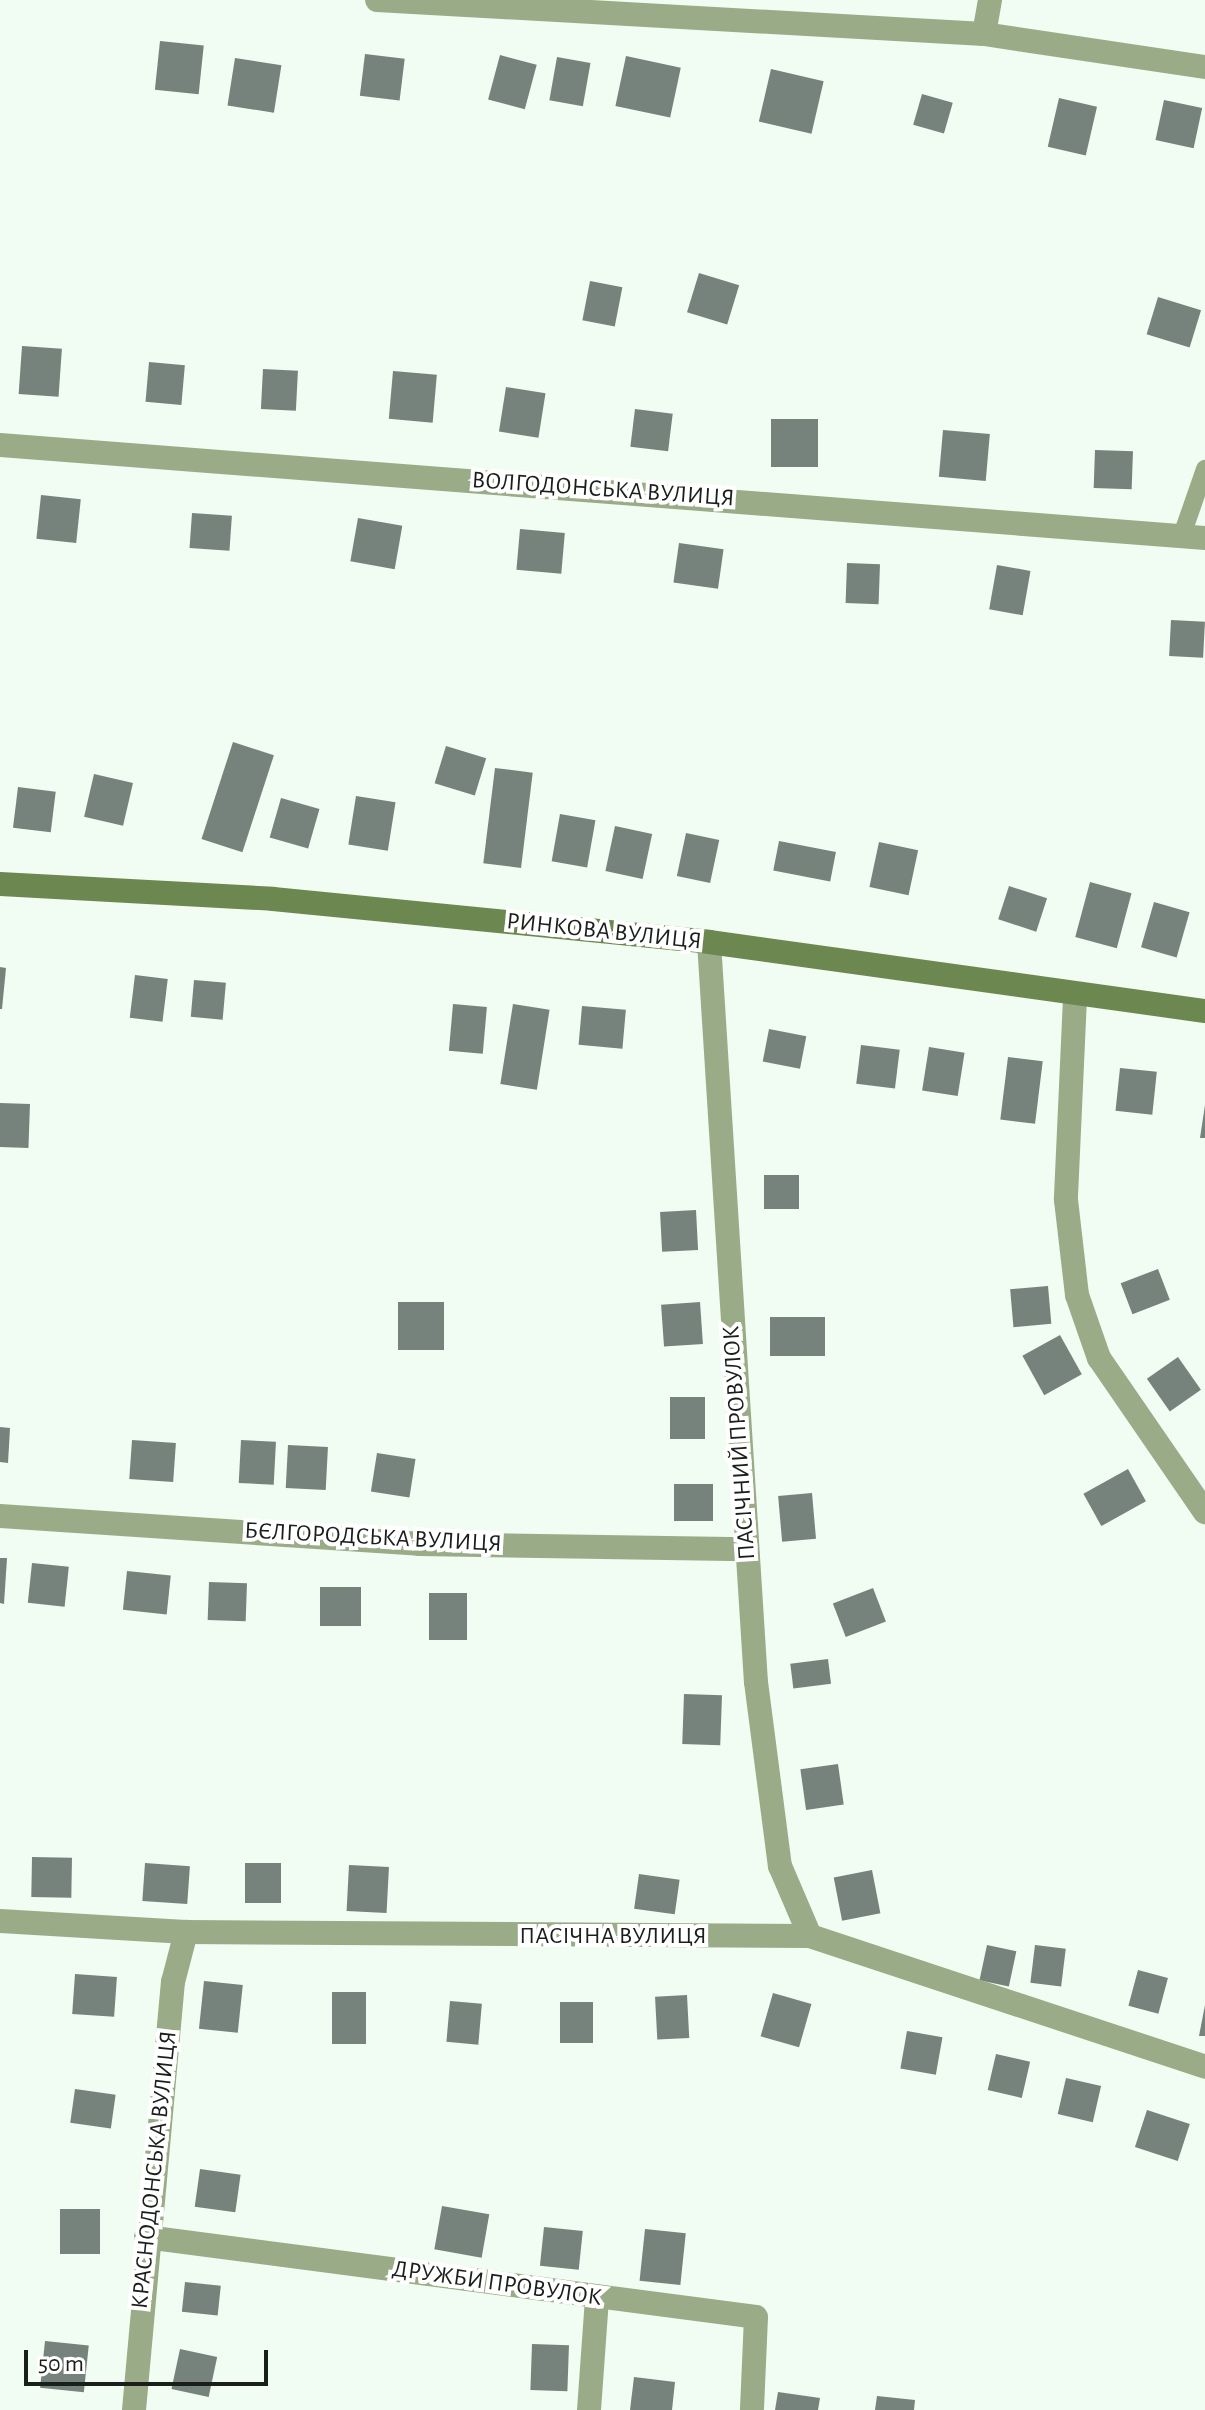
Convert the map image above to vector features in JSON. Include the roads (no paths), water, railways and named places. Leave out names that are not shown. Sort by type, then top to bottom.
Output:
[{"type":"main road","name":"РИНКОВА ВУЛИЦЯ","points":[[0,884],[273,899],[709,942],[1075,998],[1205,1011]]},
{"type":"street","points":[[377,0],[708,10],[984,34],[1205,67]]},
{"type":"street","points":[[984,34],[990,0]]},
{"type":"street","name":"ВОЛГОДОНСЬКА ВУЛИЦЯ","points":[[0,445],[1194,536]]},
{"type":"street","name":"ПАСІЧНИЙ ПРОВУЛОК","points":[[709,942],[746,1549],[780,1866],[810,1936]]},
{"type":"street","points":[[1075,998],[1066,1200],[1077,1295],[1099,1358],[1205,1512]]},
{"type":"street","name":"БЄЛГОРОДСЬКА ВУЛИЦЯ","points":[[0,1516],[419,1544],[746,1549]]},
{"type":"street","name":"ПАСІЧНА ВУЛИЦЯ","points":[[0,1921],[186,1932],[810,1936],[1205,2067]]},
{"type":"street","name":"КРАСНОДОНСЬКА ВУЛИЦЯ","points":[[134,2410],[146,2237],[173,1982],[186,1932]]},
{"type":"street","name":"ДРУЖБИ ПРОВУЛОК","points":[[146,2237],[756,2317],[752,2410]]},
{"type":"street","points":[[589,2410],[597,2298]]},
{"type":"lane","points":[[1194,536],[1205,469]]}]
